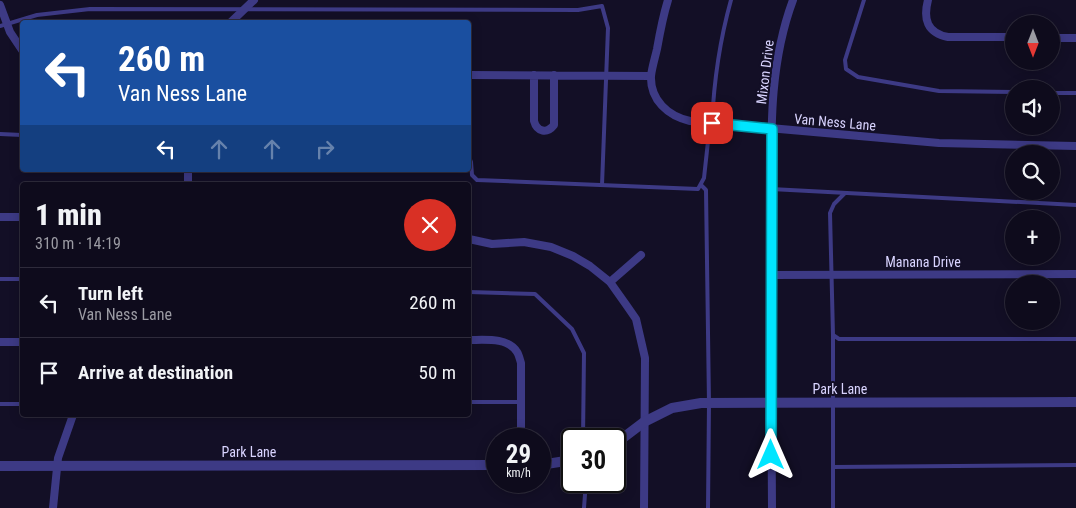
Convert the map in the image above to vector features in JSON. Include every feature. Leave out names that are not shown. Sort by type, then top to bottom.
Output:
[{"type":"street","points":[[234,20],[254,0]]},
{"type":"street","points":[[471,75],[652,76],[663,16],[668,0]]},
{"type":"street","name":"Mixon Drive","points":[[772,508],[771,189],[773,82],[779,46],[793,0]]},
{"type":"street","points":[[928,0],[925,10],[927,24],[940,36],[1005,38]]},
{"type":"street","points":[[0,5],[3,25],[20,47]]},
{"type":"street","points":[[1060,38],[1076,38]]},
{"type":"street","points":[[534,75],[534,121],[536,127],[542,131],[549,130],[554,124],[554,75]]},
{"type":"street","name":"Van Ness Lane","points":[[652,76],[653,91],[659,102],[668,112],[679,119],[939,143],[1076,146]]},
{"type":"street","points":[[0,217],[20,217]]},
{"type":"street","points":[[471,239],[492,244],[524,242],[552,247],[573,256],[590,266],[610,282],[636,320],[645,358],[644,508]]},
{"type":"street","points":[[610,282],[641,255]]},
{"type":"street","name":"Manana Drive","points":[[771,275],[1076,274]]},
{"type":"street","points":[[471,340],[496,340],[508,344],[517,352],[521,363],[521,428]]},
{"type":"street","points":[[0,342],[20,342]]},
{"type":"street","name":"Park Lane","points":[[626,436],[644,422],[672,408],[709,403],[1076,402]]},
{"type":"street","points":[[53,508],[57,466],[72,417]]},
{"type":"street","name":"Park Lane","points":[[0,466],[486,465]]},
{"type":"lane","points":[[602,185],[608,28],[602,6],[604,0]]},
{"type":"lane","points":[[471,162],[472,175],[478,180],[698,189],[704,178],[720,39],[731,0]]},
{"type":"lane","points":[[864,0],[845,60],[846,68],[858,77],[939,91],[1005,92]]},
{"type":"lane","points":[[3,25],[37,15],[90,9],[578,10],[602,6]]},
{"type":"lane","points":[[1060,93],[1076,93]]},
{"type":"lane","points":[[0,134],[20,135]]},
{"type":"lane","points":[[701,185],[706,190],[709,403],[708,508]]},
{"type":"lane","points":[[771,189],[1076,205]]},
{"type":"lane","points":[[833,508],[834,402],[830,213],[834,204],[845,192]]},
{"type":"lane","points":[[0,279],[20,279]]},
{"type":"lane","points":[[471,292],[534,294],[572,329],[584,352],[583,428]]},
{"type":"lane","points":[[833,334],[839,339],[845,340],[1076,338]]},
{"type":"lane","points":[[471,402],[521,402]]},
{"type":"lane","points":[[0,404],[20,404]]},
{"type":"lane","points":[[833,467],[1076,465]]},
{"type":"lane","points":[[584,508],[585,493]]},
{"type":"route","points":[[712,123],[772,129],[771,455]]}]
